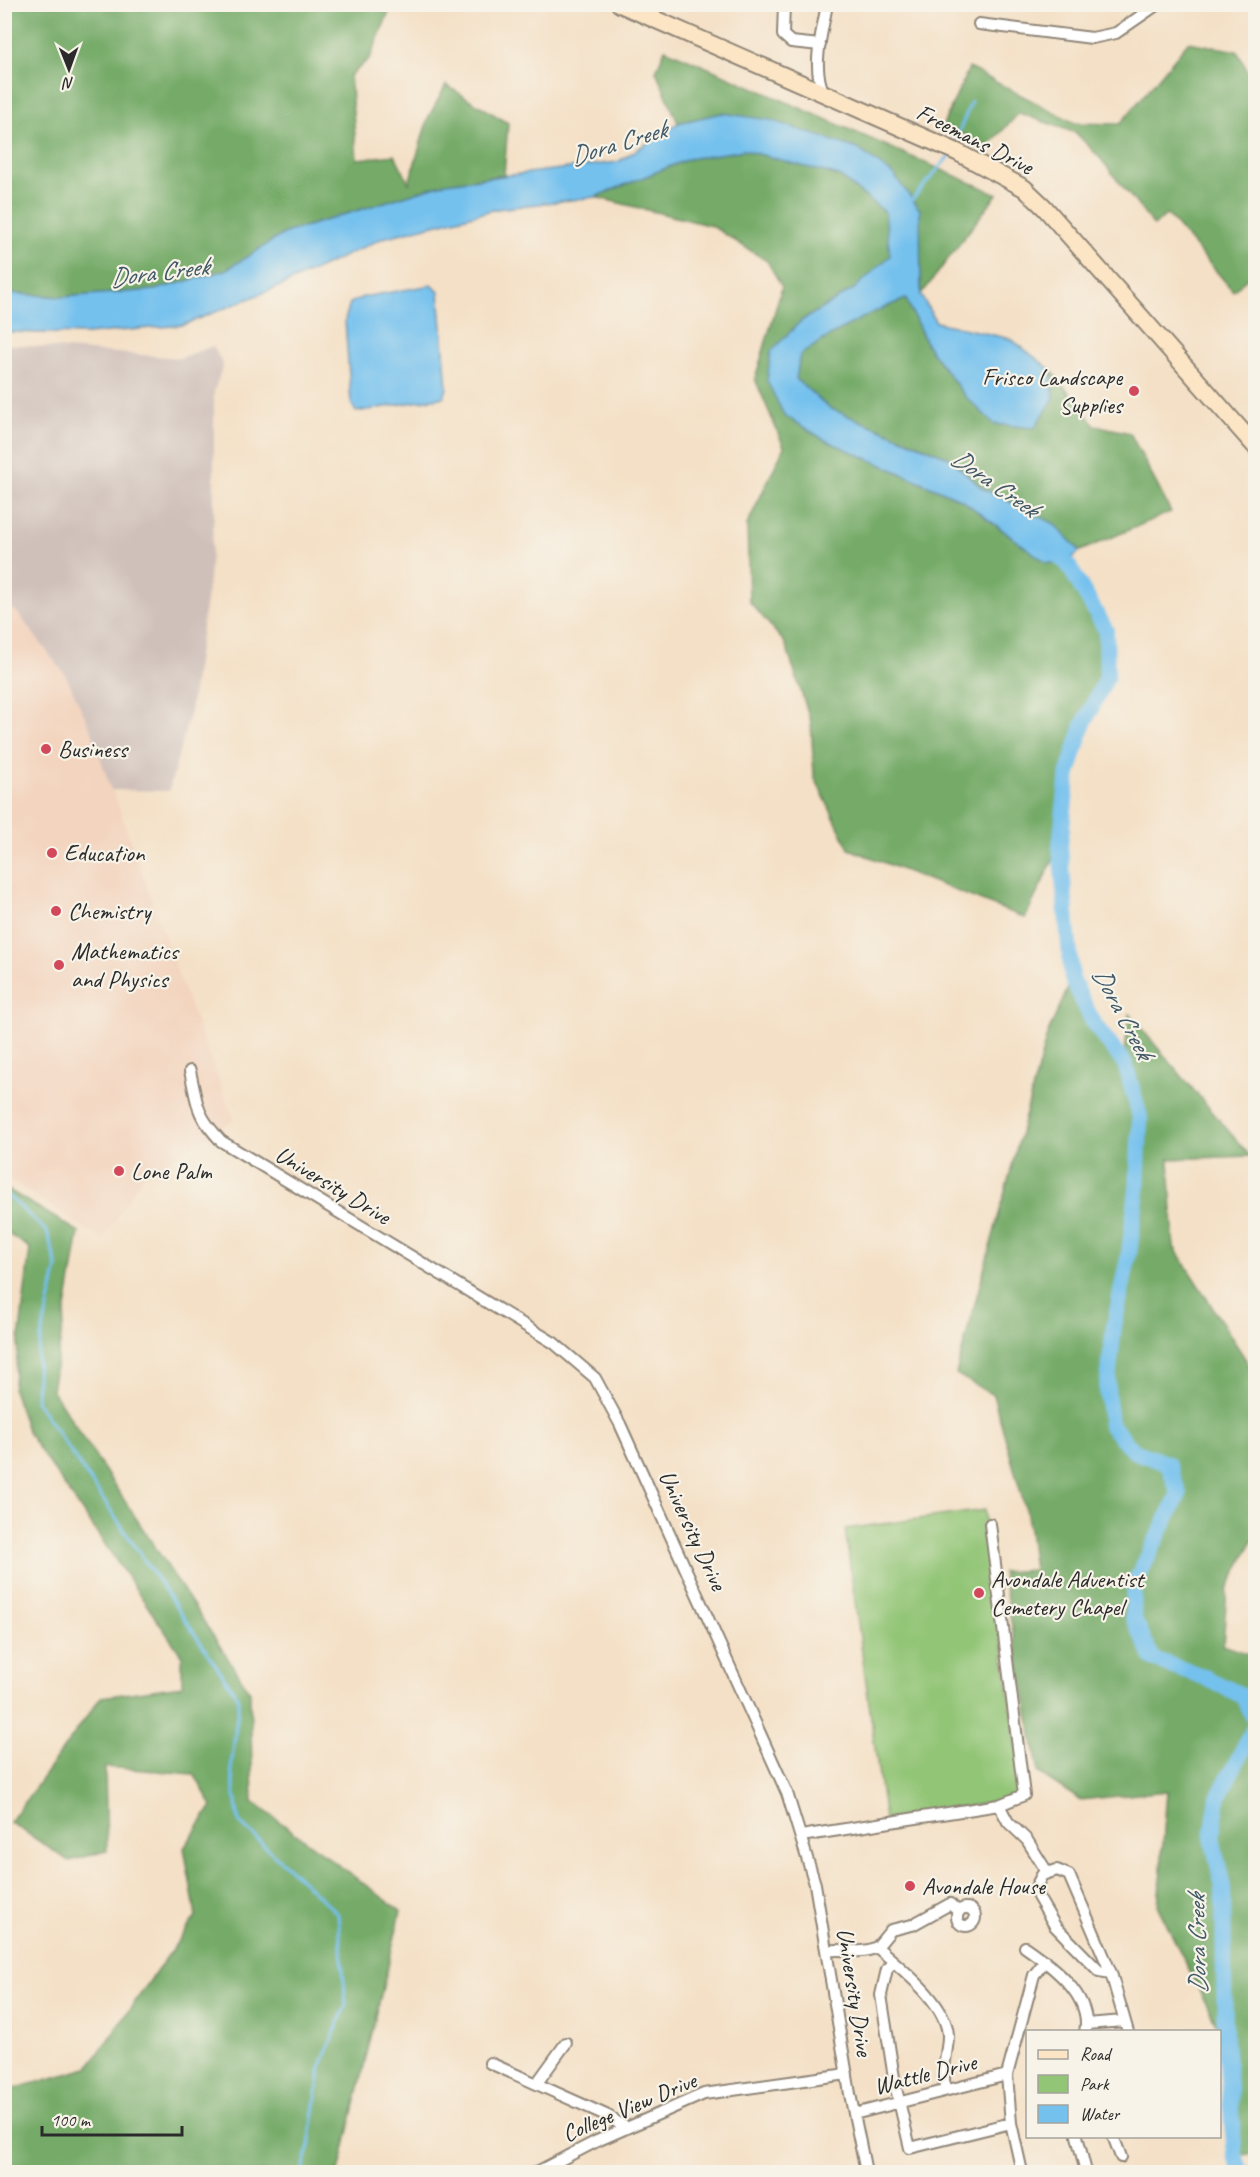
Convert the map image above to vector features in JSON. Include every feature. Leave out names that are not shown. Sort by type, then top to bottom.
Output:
[{"type":"main road","name":"Freemans Drive","points":[[620,4],[957,152],[1035,197],[1256,447]]},
{"type":"street","points":[[784,4],[783,35],[791,42],[820,45]]},
{"type":"street","points":[[824,94],[818,82],[817,66],[827,4]]},
{"type":"street","points":[[979,24],[1092,38],[1122,30],[1158,4]]},
{"type":"street","points":[[788,79],[810,74],[817,66]]},
{"type":"street","name":"University Drive","points":[[190,1071],[196,1105],[208,1126],[222,1141],[554,1343],[595,1378],[620,1424],[665,1519],[761,1731],[801,1836],[815,1884],[828,1951],[847,2074],[866,2172]]},
{"type":"street","points":[[801,1836],[999,1805],[1020,1799],[1024,1795],[1025,1788],[990,1524]]},
{"type":"street","points":[[999,1805],[1008,1822],[1027,1839],[1047,1872]]},
{"type":"street","points":[[1025,1947],[1045,1961],[1084,2005],[1085,2028],[1126,2026],[1111,1973],[1069,1875],[1057,1870],[1042,1875],[1036,1887],[1042,1906],[1056,1926],[1099,1971],[1111,1973]]},
{"type":"street","points":[[828,1951],[838,1949],[859,1953],[877,1947],[891,1930],[912,1925],[941,1907],[950,1904],[959,1911]]},
{"type":"street","points":[[877,1947],[934,2002],[946,2022],[948,2042],[942,2078],[946,2090]]},
{"type":"street","points":[[1022,2172],[1011,2123],[1007,2075],[1034,1976],[1045,1961]]},
{"type":"street","points":[[893,1962],[887,1969],[881,1995],[899,2103],[910,2148],[1011,2123]]},
{"type":"street","points":[[537,2083],[566,2043]]},
{"type":"street","points":[[490,2062],[608,2116],[626,2128]]},
{"type":"street","name":"College View Drive","points":[[537,2172],[568,2155],[704,2094],[847,2074]]},
{"type":"street","name":"Wattle Drive","points":[[854,2114],[1007,2075]]},
{"type":"street","points":[[1078,2138],[1086,2172]]},
{"type":"street","points":[[1114,2138],[1121,2157]]},
{"type":"shaded area","points":[[4,344],[180,358],[213,346],[223,365],[214,391],[214,516],[209,579],[190,711],[169,791],[111,790],[92,732],[66,676],[16,611],[5,605]]},
{"type":"shaded area","points":[[5,605],[16,611],[66,676],[92,732],[180,980],[234,1120],[143,1176],[103,1240],[5,1177]]},
{"type":"green space","points":[[4,5],[392,5],[370,58],[350,76],[357,159],[395,155],[409,183],[428,118],[446,85],[508,123],[504,175],[446,183],[285,233],[226,270],[155,290],[61,297],[5,293]]},
{"type":"green space","points":[[1188,42],[1237,51],[1255,85],[1255,272],[1233,291],[1167,214],[1154,226],[1100,158],[1076,133],[1019,113],[988,146],[943,125],[969,68],[1075,123],[1120,124]]},
{"type":"green space","points":[[665,49],[997,194],[921,295],[920,210],[722,113],[678,123],[656,71]]},
{"type":"green space","points":[[744,150],[839,176],[885,212],[891,256],[854,289],[801,321],[784,415],[823,439],[962,500],[1047,563],[1067,563],[1106,630],[1107,677],[1083,725],[1068,773],[1060,846],[1025,918],[849,849],[814,776],[811,722],[785,643],[749,601],[747,525],[784,447],[755,379],[782,287],[767,261],[712,226],[595,197],[688,159]]},
{"type":"green space","points":[[906,299],[927,345],[964,395],[1054,399],[1051,370],[1095,425],[1130,433],[1171,512],[1080,551],[1053,523],[982,488],[948,457],[829,408],[796,379],[800,355],[851,324]]},
{"type":"green space","points":[[1072,979],[1094,1024],[1124,1063],[1129,1014],[1250,1156],[1169,1159],[1174,1247],[1255,1374],[1255,1536],[1227,1590],[1223,1645],[1255,1656],[1255,2154],[1235,2155],[1225,2042],[1158,1907],[1167,1791],[1080,1800],[1039,1773],[1002,1572],[1034,1570],[1027,1514],[993,1395],[956,1374],[1047,1035]]},
{"type":"green space","points":[[5,1188],[79,1232],[52,1390],[250,1692],[253,1802],[401,1911],[339,2172],[5,2172],[5,2091],[88,2068],[196,1916],[184,1848],[212,1806],[194,1774],[105,1767],[107,1851],[69,1861],[10,1822],[101,1697],[182,1686],[182,1656],[28,1433],[13,1390],[30,1248],[5,1232]]},
{"type":"green space","points":[[984,1510],[1022,1787],[1019,1792],[1002,1801],[885,1820],[845,1529]]},
{"type":"water","name":"Dora Creek","points":[[722,113],[770,120],[858,149],[894,175],[920,210],[921,295],[936,322],[1011,339],[1051,370],[1054,399],[1034,428],[994,424],[964,395],[927,345],[906,299],[851,324],[800,355],[796,379],[829,408],[948,457],[982,488],[1053,523],[1080,551],[1067,563],[1047,563],[962,500],[823,439],[784,415],[767,381],[771,351],[801,321],[854,289],[890,256],[885,212],[839,176],[744,150],[688,159],[595,197],[497,209],[383,238],[283,285],[183,325],[87,334],[5,332],[5,293],[61,297],[155,290],[226,270],[285,233],[446,183],[618,162],[678,123]]},
{"type":"water","points":[[432,285],[439,292],[447,388],[444,397],[356,412],[351,403],[345,320],[350,303],[363,297]]},
{"type":"waterway","points":[[955,142],[971,102]]},
{"type":"waterway","points":[[911,201],[949,156]]},
{"type":"waterway","name":"Dora Creek","points":[[1050,551],[1067,563],[1106,630],[1107,677],[1083,725],[1068,773],[1060,846],[1072,979],[1094,1024],[1125,1064],[1140,1117],[1137,1191],[1129,1253],[1114,1326],[1107,1390],[1111,1426],[1134,1451],[1168,1464],[1179,1494],[1134,1584],[1133,1617],[1153,1659],[1204,1677],[1243,1696],[1256,1723]]},
{"type":"waterway","points":[[4,1192],[47,1232],[57,1267],[38,1351],[36,1401],[239,1699],[231,1769],[239,1822],[338,1914],[346,2005],[321,2065],[308,2152],[302,2172]]},
{"type":"waterway","name":"Dora Creek","points":[[1241,2172],[1235,2155],[1225,2042],[1223,1888],[1212,1837],[1218,1798],[1256,1724]]},
{"type":"place","name":"Frisco Landscape Supplies","points":[[1134,391]]},
{"type":"place","name":"Business","points":[[46,749]]},
{"type":"place","name":"Education","points":[[52,853]]},
{"type":"place","name":"Chemistry","points":[[56,911]]},
{"type":"place","name":"Mathematics and Physics","points":[[59,965]]},
{"type":"place","name":"Lone Palm","points":[[119,1171]]},
{"type":"place","name":"Avondale Adventist Cemetery Chapel","points":[[979,1593]]},
{"type":"place","name":"Avondale House","points":[[910,1886]]}]
